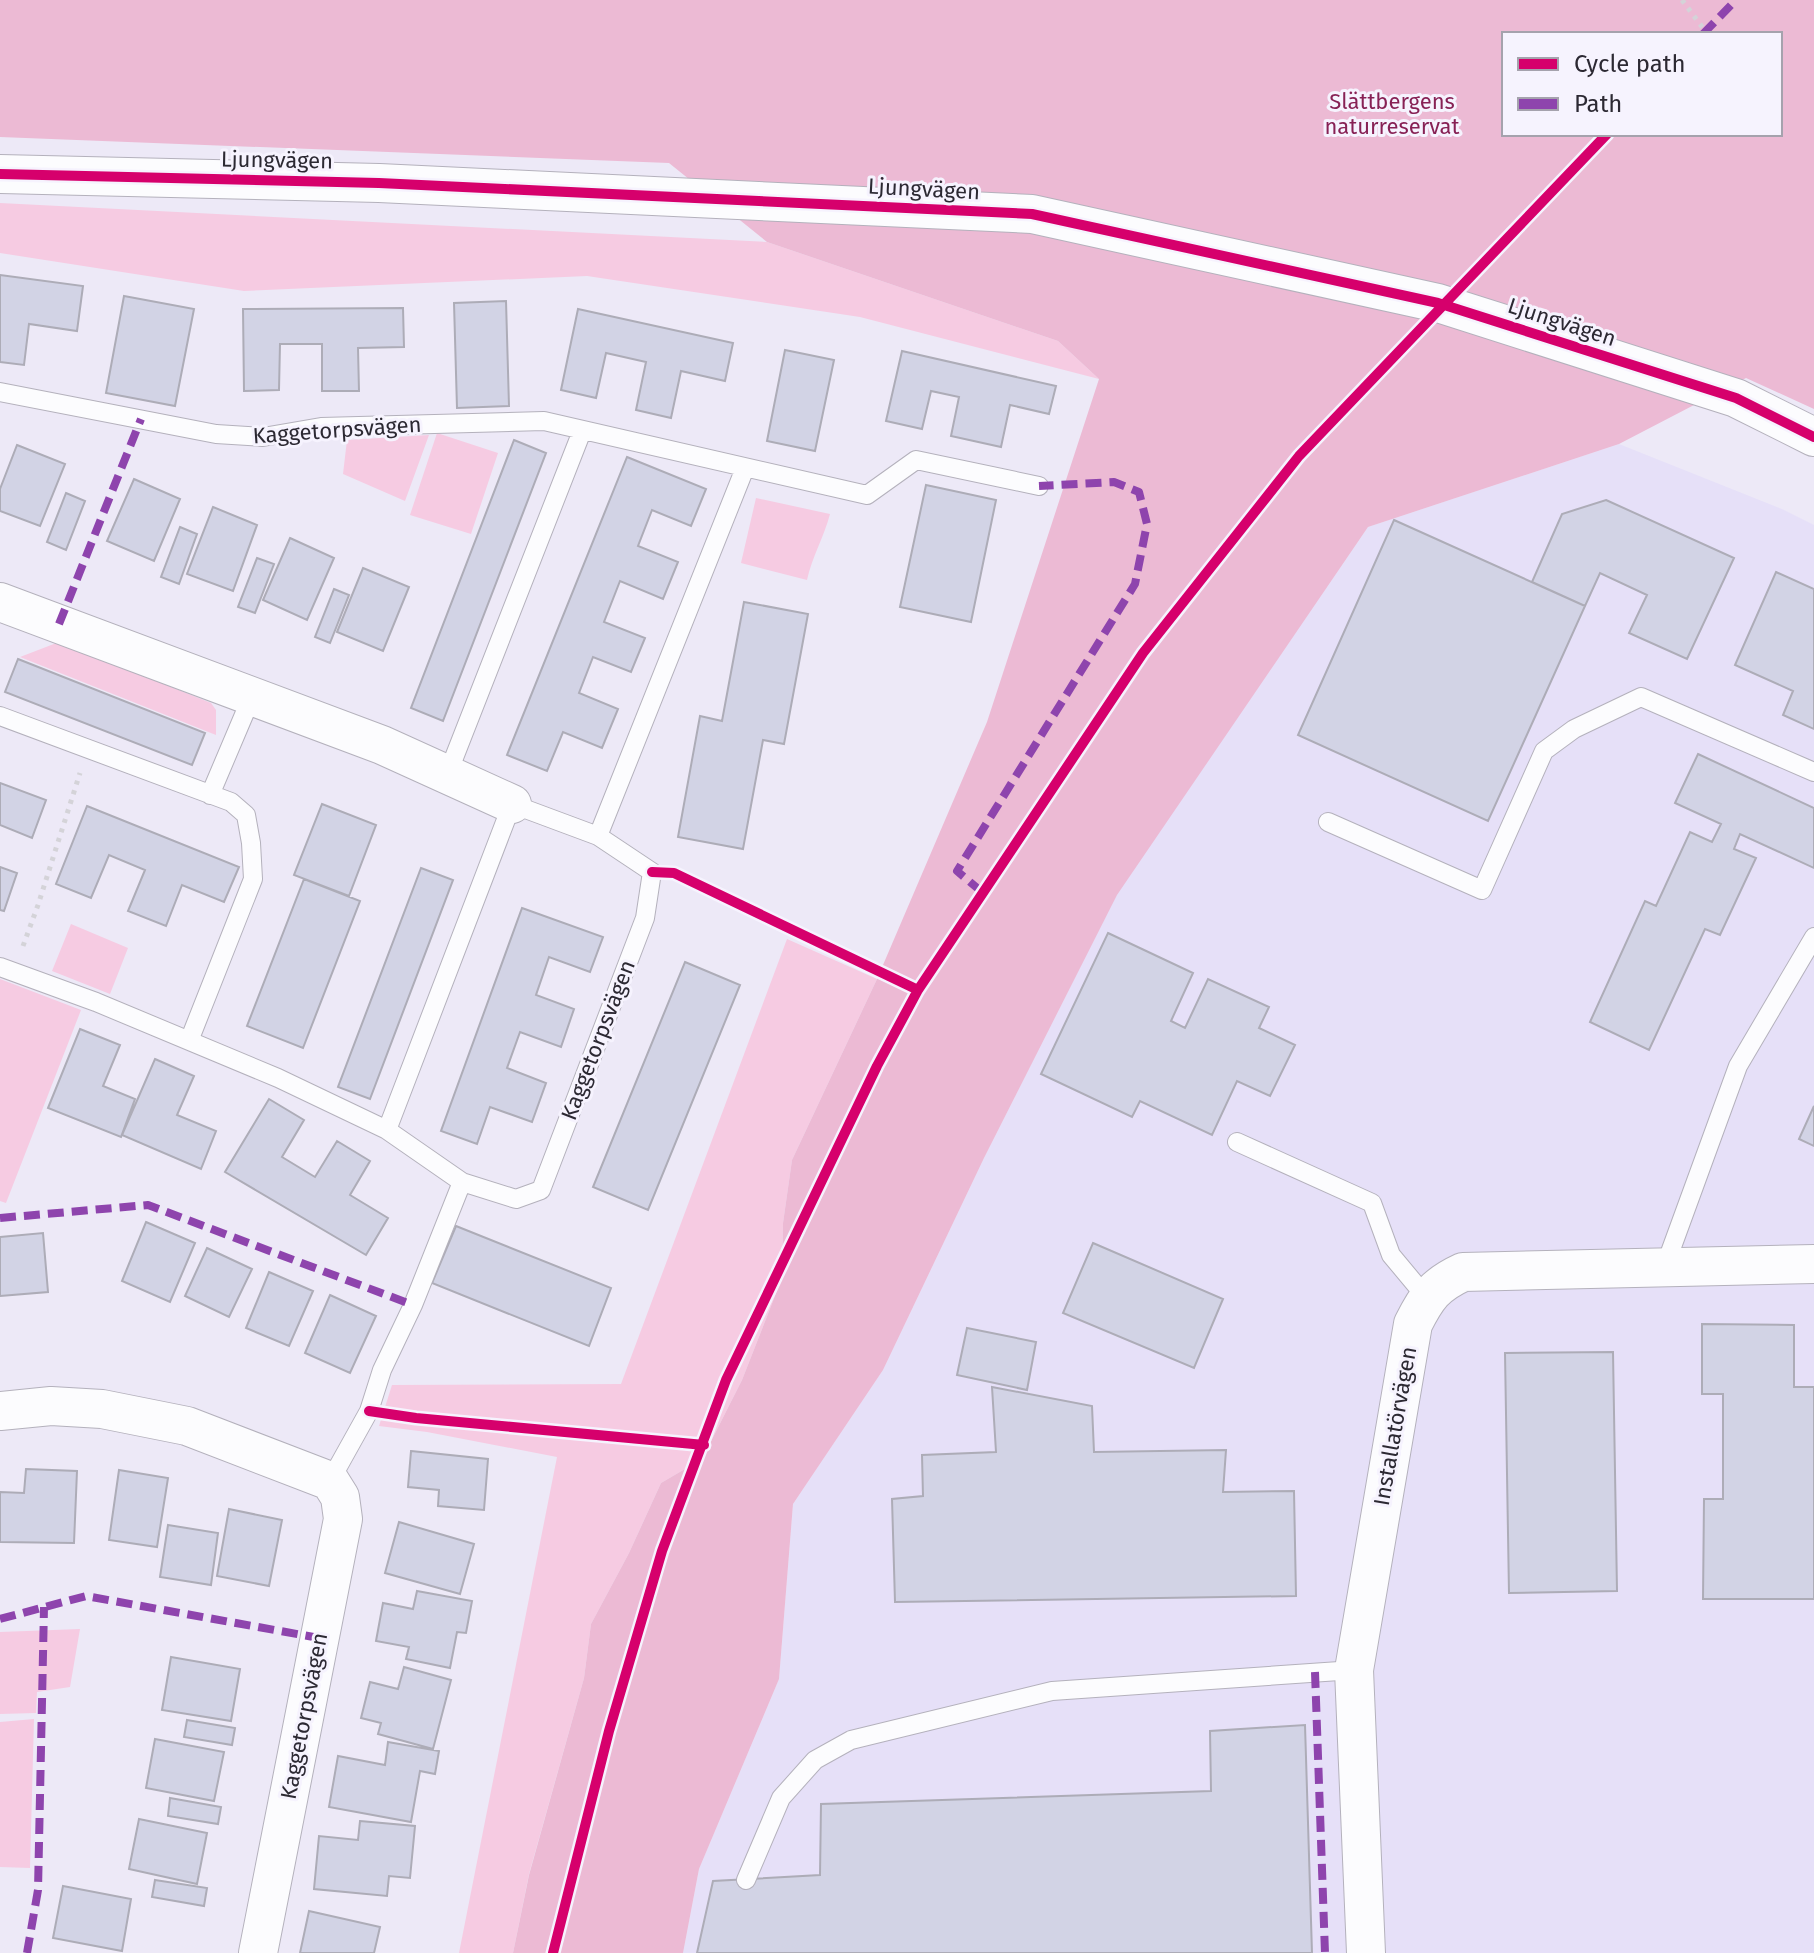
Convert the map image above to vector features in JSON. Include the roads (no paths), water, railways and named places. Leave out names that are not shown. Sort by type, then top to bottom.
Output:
[{"type":"street","name":"Ljungvägen","points":[[0,174],[395,183],[1032,214],[1438,303],[1736,398],[1814,437]]},
{"type":"street","name":"Kaggetorpsvägen","points":[[0,602],[448,773],[512,804]]},
{"type":"street","points":[[1426,1297],[1442,1282],[1463,1272],[1814,1264]]},
{"type":"street","name":"Installatörvägen","points":[[1366,1953],[1354,1670],[1413,1324],[1426,1297]]},
{"type":"street","points":[[0,1411],[51,1406],[102,1409],[187,1426],[330,1481]]},
{"type":"street","name":"Kaggetorpsvägen","points":[[258,1953],[343,1519],[340,1497],[330,1481]]},
{"type":"lane","name":"Kaggetorpsvägen","points":[[0,392],[216,434],[263,437],[321,427],[544,421],[867,495],[916,460],[1039,486]]},
{"type":"lane","points":[[448,773],[582,431]]},
{"type":"lane","points":[[598,836],[745,468]]},
{"type":"lane","points":[[210,795],[252,696]]},
{"type":"lane","points":[[1328,822],[1482,890],[1544,751],[1574,729],[1641,697],[1814,772]]},
{"type":"lane","points":[[0,716],[231,802],[246,815],[253,879],[189,1041]]},
{"type":"lane","name":"Kaggetorpsvägen","points":[[7,969],[96,1002],[278,1078],[387,1130],[462,1182],[516,1199],[541,1190],[645,918],[652,872],[598,836],[512,804]]},
{"type":"lane","points":[[387,1130],[512,804]]},
{"type":"lane","points":[[1665,1266],[1738,1066],[1814,937]]},
{"type":"lane","points":[[1237,1142],[1372,1203],[1391,1255],[1426,1297]]},
{"type":"lane","points":[[330,1481],[369,1411],[382,1370],[413,1305],[462,1182]]},
{"type":"lane","points":[[746,1880],[781,1798],[815,1760],[851,1740],[1052,1691],[1354,1670]]},
{"type":"park label","name":"Slättbergens naturreservat","points":[[1392,114]]}]
